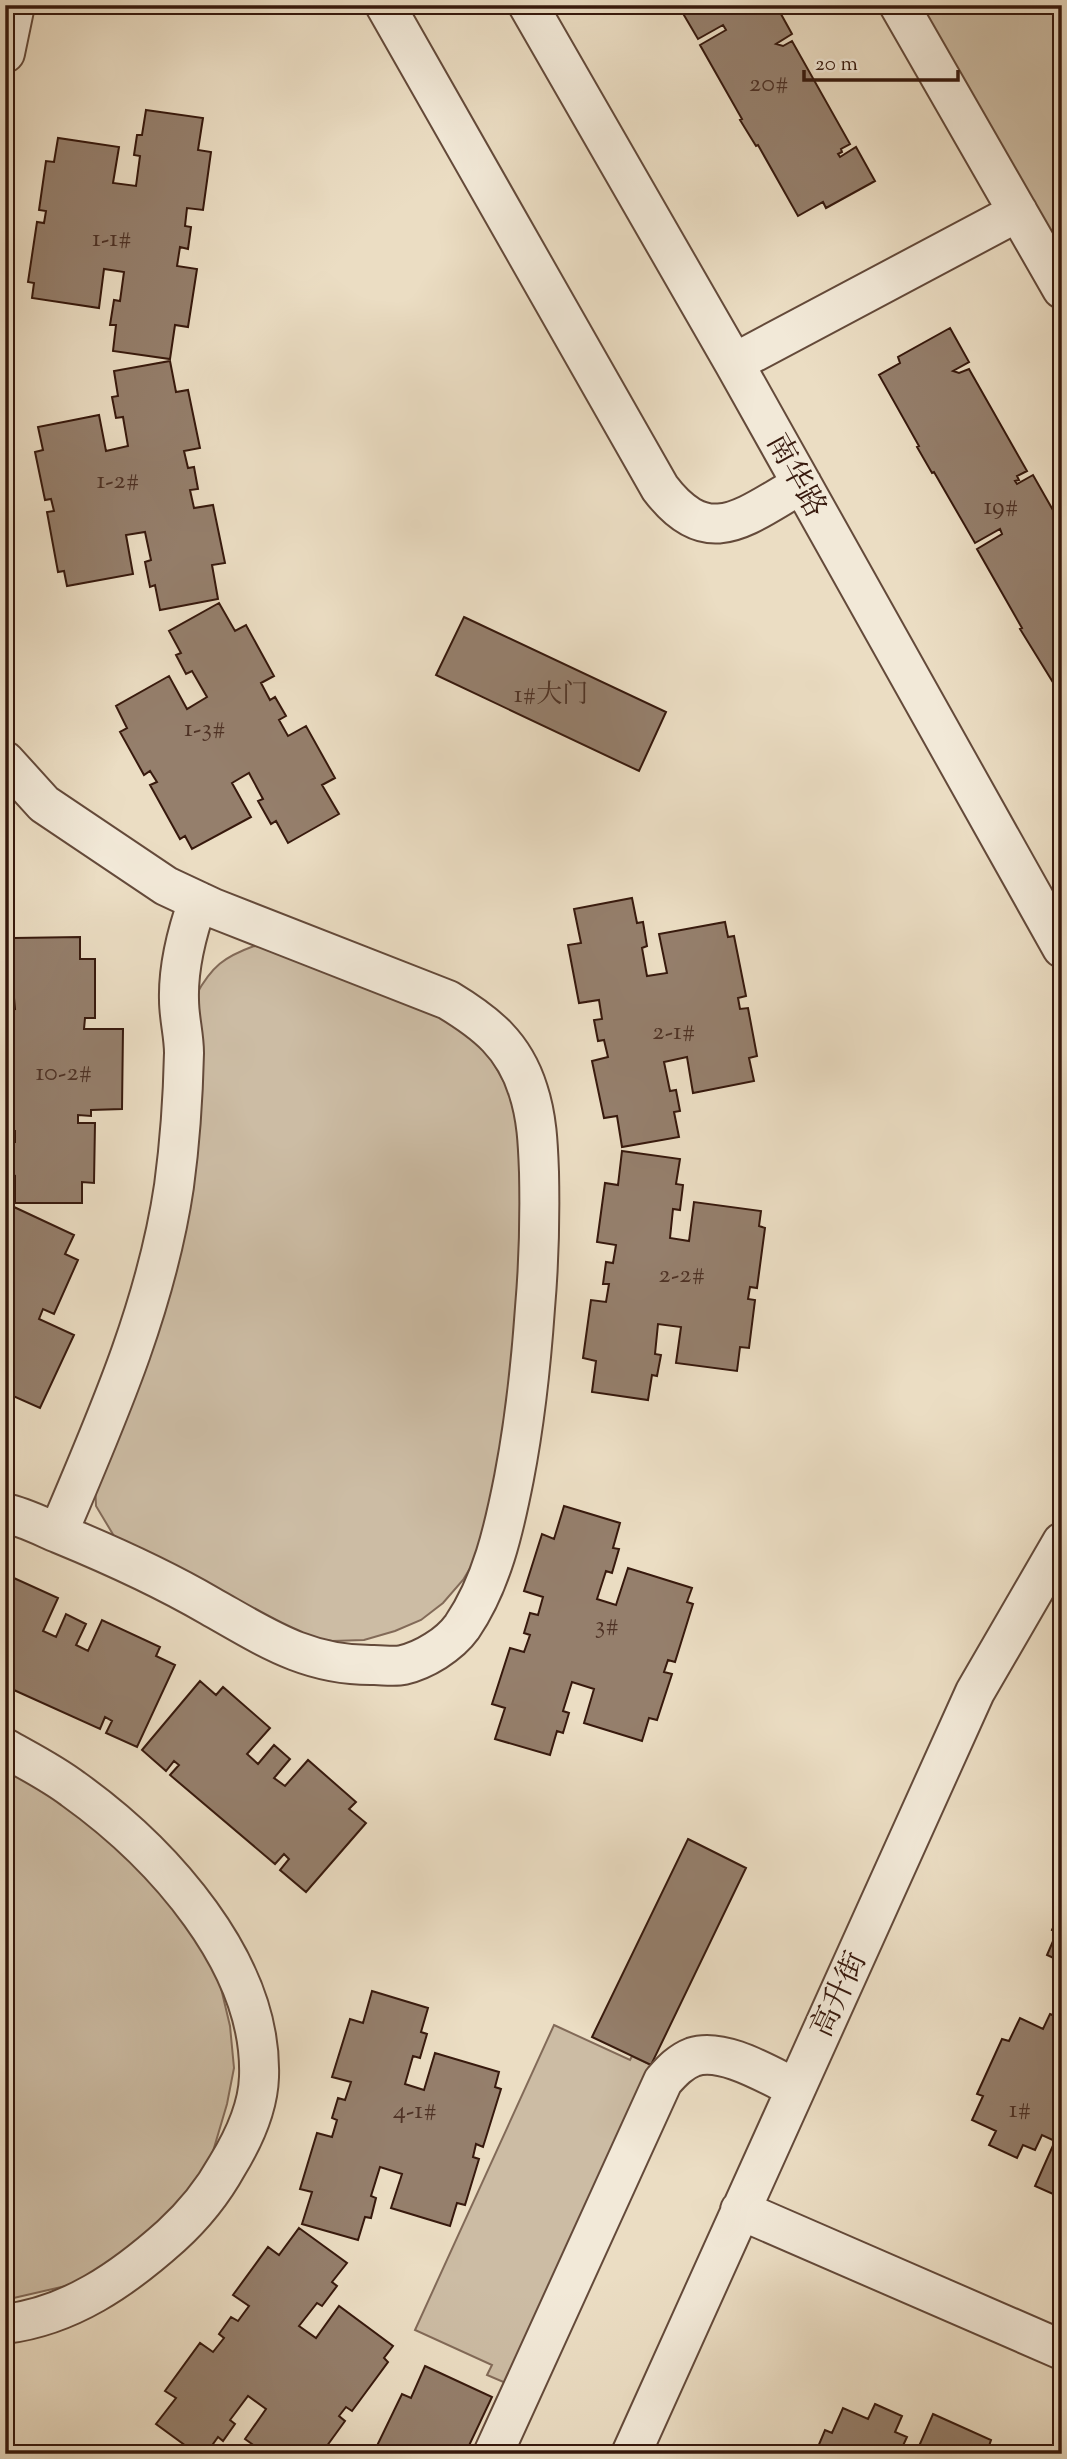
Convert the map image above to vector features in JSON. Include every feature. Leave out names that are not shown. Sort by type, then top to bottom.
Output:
[{"type":"street","points":[[5,53],[15,5]]},
{"type":"street","points":[[385,5],[660,488],[672,504],[684,515],[705,525],[723,525],[802,484]]},
{"type":"street","name":"南华路","points":[[528,5],[734,363],[1062,948]]},
{"type":"street","points":[[899,5],[1062,289]]},
{"type":"street","points":[[734,363],[1018,212]]},
{"type":"street","points":[[5,761],[44,804],[143,872],[198,901],[448,1000],[496,1034],[515,1060],[528,1089],[537,1125],[540,1249],[526,1408],[506,1520],[491,1572],[461,1629],[434,1653],[403,1665],[356,1665],[312,1658],[279,1646],[208,1605],[105,1552],[5,1513]]},
{"type":"street","points":[[58,1534],[123,1380],[153,1284],[165,1234],[174,1185],[181,1111],[184,1050],[178,999],[187,933],[198,901]]},
{"type":"street","name":"高升街","points":[[631,2454],[975,1692],[1062,1542]]},
{"type":"street","points":[[5,1748],[72,1788],[104,1812],[174,1881],[200,1914],[222,1945],[242,1982],[258,2041],[259,2080],[250,2120],[234,2154],[209,2197],[178,2230],[116,2280],[75,2305],[26,2322],[5,2324]]},
{"type":"street","points":[[493,2454],[663,2081],[677,2066],[694,2057],[716,2055],[795,2088]]},
{"type":"street","points":[[740,2210],[1062,2350]]},
{"type":"shaded area","points":[[916,5],[1062,5],[1062,260]]},
{"type":"shaded area","points":[[254,946],[281,949],[429,1005],[483,1045],[511,1094],[521,1138],[521,1306],[494,1502],[475,1560],[463,1580],[443,1603],[421,1620],[364,1640],[332,1641],[303,1637],[117,1541],[96,1506],[95,1483],[196,995],[220,964]]},
{"type":"shaded area","points":[[5,1764],[46,1790],[128,1854],[208,1952],[220,1984],[230,2026],[234,2068],[227,2104],[211,2158],[194,2186],[139,2246],[70,2285],[5,2300]]},
{"type":"shaded area","points":[[554,2025],[630,2060],[632,2056],[653,2066],[508,2384],[487,2375],[492,2365],[415,2330]]},
{"type":"building","points":[[678,5],[776,5],[792,34],[776,44],[783,46],[792,41],[850,144],[838,154],[840,157],[856,147],[875,181],[826,208],[823,202],[798,216],[758,145],[756,146],[740,120],[742,119],[700,45],[726,30],[723,25],[698,39]]},
{"type":"building","points":[[146,110],[203,118],[198,150],[211,152],[203,210],[187,208],[185,226],[191,227],[188,249],[180,247],[177,266],[197,269],[188,327],[175,325],[170,359],[113,351],[116,325],[110,325],[114,300],[120,301],[124,272],[104,269],[99,308],[32,298],[34,283],[28,282],[37,222],[44,223],[46,211],[39,210],[46,161],[54,162],[58,138],[119,147],[113,183],[136,186],[140,156],[134,155],[137,135],[142,135]]},
{"type":"building","points":[[950,328],[969,362],[953,371],[959,373],[969,369],[1027,471],[1017,476],[1019,480],[1015,481],[1017,484],[1033,475],[1062,526],[1062,539],[1057,541],[1062,551],[1062,697],[1020,629],[1022,628],[977,549],[1002,534],[1000,529],[975,543],[917,447],[919,446],[879,375],[900,363],[898,357]]},
{"type":"building","points":[[170,361],[176,392],[188,390],[200,448],[184,451],[188,468],[194,467],[198,489],[190,490],[194,508],[213,505],[225,563],[212,565],[218,599],[160,610],[155,585],[150,587],[145,562],[151,560],[145,532],[126,535],[133,574],[67,586],[64,571],[58,572],[47,512],[54,511],[51,499],[45,500],[35,452],[43,450],[38,427],[99,415],[106,451],[128,446],[123,417],[116,418],[112,397],[118,396],[114,371]]},
{"type":"building","points":[[219,603],[235,631],[246,625],[274,676],[261,683],[270,700],[275,697],[286,716],[279,720],[288,736],[306,726],[335,778],[322,785],[339,814],[288,843],[276,821],[271,824],[258,801],[263,799],[249,773],[232,783],[251,817],[192,849],[185,836],[180,839],[150,785],[157,782],[150,771],[144,775],[120,732],[127,728],[116,706],[169,676],[187,709],[207,697],[192,671],[186,674],[176,655],[181,653],[169,631]]},
{"type":"building","points":[[464,617],[666,712],[639,771],[436,675]]},
{"type":"building","points":[[632,898],[637,923],[643,922],[647,946],[642,948],[647,976],[667,973],[659,934],[725,922],[728,937],[734,936],[746,996],[738,998],[740,1009],[748,1008],[757,1056],[749,1058],[754,1081],[693,1093],[687,1057],[664,1062],[670,1091],[676,1090],[680,1111],[674,1112],[679,1137],[622,1147],[617,1116],[604,1118],[592,1061],[608,1057],[604,1040],[598,1041],[594,1020],[602,1019],[599,1000],[579,1003],[568,945],[581,943],[574,909]]},
{"type":"building","points":[[80,937],[80,959],[95,959],[95,1018],[85,1018],[84,1029],[123,1029],[122,1109],[91,1110],[91,1116],[78,1115],[78,1123],[95,1123],[94,1183],[82,1182],[82,1203],[15,1203],[15,1176],[9,1177],[9,1142],[15,1142],[15,1131],[7,1131],[5,1100],[6,1010],[15,1009],[14,998],[9,998],[9,965],[14,964],[14,938]]},
{"type":"building","points":[[622,1151],[680,1159],[676,1184],[683,1185],[680,1210],[673,1209],[670,1238],[689,1241],[694,1202],[761,1211],[759,1226],[765,1228],[757,1288],[750,1287],[748,1299],[755,1300],[749,1348],[740,1347],[737,1371],[676,1363],[681,1327],[658,1324],[655,1354],[661,1355],[657,1376],[652,1375],[648,1400],[592,1392],[596,1361],[583,1358],[591,1300],[606,1302],[609,1284],[603,1284],[606,1262],[613,1263],[616,1245],[597,1242],[605,1183],[618,1185]]},
{"type":"building","points":[[14,1207],[74,1235],[65,1254],[78,1260],[54,1314],[43,1309],[39,1319],[74,1335],[40,1408],[11,1395],[8,1400],[5,1398],[5,1227]]},
{"type":"building","points":[[564,1506],[620,1523],[613,1548],[619,1549],[612,1573],[606,1571],[597,1599],[616,1605],[628,1568],[692,1588],[687,1602],[693,1604],[675,1662],[668,1660],[664,1672],[672,1674],[657,1720],[649,1718],[642,1741],[584,1723],[594,1689],[572,1682],[563,1711],[569,1713],[563,1733],[557,1731],[550,1755],[495,1739],[505,1708],[492,1704],[510,1648],[524,1652],[530,1635],[524,1633],[530,1613],[538,1615],[543,1597],[524,1591],[542,1534],[554,1539]]},
{"type":"building","points":[[5,1574],[58,1598],[43,1631],[56,1637],[66,1614],[86,1624],[76,1645],[88,1651],[102,1620],[160,1647],[156,1656],[175,1665],[137,1747],[106,1733],[112,1721],[105,1717],[100,1729],[5,1686]]},
{"type":"building","points":[[200,1681],[216,1695],[223,1687],[270,1728],[247,1754],[258,1764],[274,1745],[290,1759],[274,1778],[285,1786],[308,1760],[356,1802],[349,1809],[366,1823],[306,1892],[280,1870],[289,1859],[284,1854],[275,1864],[170,1775],[179,1765],[174,1761],[166,1771],[142,1750]]},
{"type":"building","points":[[688,1839],[746,1868],[651,2065],[592,2037]]},
{"type":"building","points":[[1062,1908],[1062,1962],[1047,1955],[1057,1932],[1052,1930]]},
{"type":"building","points":[[372,1991],[428,2008],[421,2032],[427,2034],[420,2058],[413,2056],[405,2084],[424,2090],[435,2053],[499,2072],[495,2087],[501,2089],[483,2147],[476,2144],[473,2157],[479,2159],[465,2205],[457,2203],[450,2226],[391,2208],[402,2174],[380,2167],[371,2196],[376,2198],[371,2218],[365,2217],[358,2240],[302,2224],[312,2192],[300,2189],[317,2133],[332,2137],[337,2120],[332,2118],[338,2098],[345,2100],[351,2082],[332,2077],[350,2019],[363,2023]]},
{"type":"building","points":[[1050,2014],[1062,2019],[1062,2198],[1035,2186],[1055,2141],[1042,2135],[1035,2150],[1023,2145],[1017,2158],[989,2145],[996,2131],[972,2120],[983,2096],[977,2094],[1002,2039],[1009,2041],[1020,2018],[1043,2029]]},
{"type":"building","points":[[299,2228],[347,2263],[332,2282],[337,2286],[322,2306],[317,2303],[299,2326],[316,2338],[339,2306],[393,2346],[384,2358],[388,2362],[352,2411],[346,2407],[339,2416],[345,2421],[321,2454],[266,2454],[245,2439],[266,2409],[248,2396],[230,2420],[235,2424],[223,2441],[218,2437],[206,2454],[197,2454],[156,2424],[176,2398],[165,2391],[200,2343],[213,2352],[224,2338],[219,2334],[231,2317],[238,2321],[249,2306],[233,2295],[268,2247],[279,2255]]},
{"type":"building","points":[[425,2366],[492,2397],[465,2454],[373,2454],[402,2394],[411,2398]]},
{"type":"building","points":[[875,2404],[902,2416],[895,2432],[907,2437],[900,2452],[904,2454],[815,2454],[825,2430],[832,2433],[843,2408],[868,2419]]},
{"type":"building","points":[[933,2414],[991,2440],[989,2446],[994,2448],[992,2454],[916,2453]]}]
